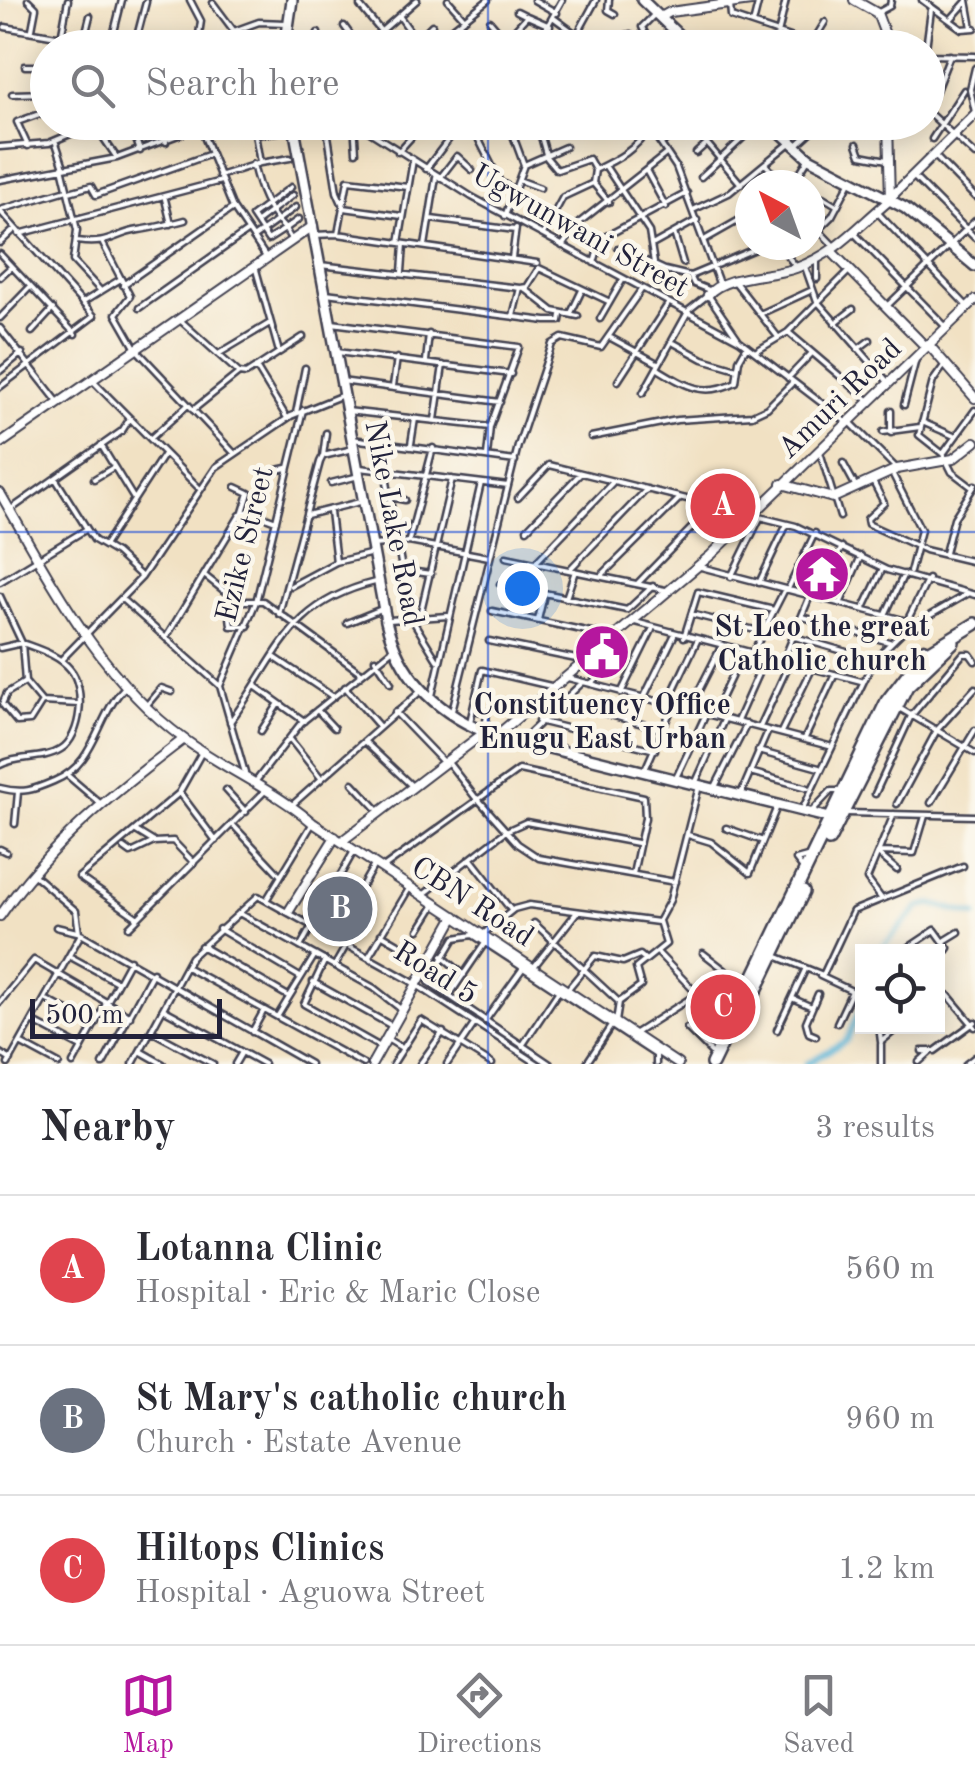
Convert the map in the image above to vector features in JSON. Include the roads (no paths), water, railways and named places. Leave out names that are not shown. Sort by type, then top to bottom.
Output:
[{"type":"highway","points":[[716,1061],[774,954],[825,815],[888,700],[921,652],[975,628]]},
{"type":"highway","points":[[716,1061],[812,857],[825,815],[895,705],[928,662],[975,628]]},
{"type":"main road","points":[[287,30],[292,0]]},
{"type":"main road","points":[[660,16],[715,3],[758,0]]},
{"type":"main road","points":[[854,0],[877,13],[883,30]]},
{"type":"main road","points":[[645,1],[675,30]]},
{"type":"main road","points":[[825,256],[891,198],[975,113]]},
{"type":"main road","name":"Nike Lake Road","points":[[295,140],[386,621],[395,648],[422,690],[470,726],[825,815]]},
{"type":"main road","points":[[789,140],[809,158],[891,198],[975,265]]},
{"type":"main road","points":[[890,140],[891,198]]},
{"type":"main road","points":[[0,444],[292,239],[313,231]]},
{"type":"main road","points":[[835,251],[924,347],[946,363],[975,398]]},
{"type":"main road","points":[[708,292],[817,260]]},
{"type":"main road","name":"Amuri Road","points":[[338,839],[445,762],[500,733],[635,622],[754,515],[886,381],[972,303]]},
{"type":"main road","points":[[782,484],[832,498],[894,470],[944,458],[975,442]]},
{"type":"main road","name":"CBN Road","points":[[0,493],[86,635],[125,687],[184,739],[268,788],[313,823],[678,1064]]},
{"type":"main road","points":[[0,916],[30,872],[101,804],[184,739]]},
{"type":"main road","points":[[289,910],[338,839]]},
{"type":"main road","points":[[372,1064],[455,916]]},
{"type":"street","points":[[28,0],[36,8],[32,29]]},
{"type":"street","points":[[62,30],[68,0]]},
{"type":"street","points":[[111,30],[122,0]]},
{"type":"street","points":[[190,0],[201,24],[198,30]]},
{"type":"street","points":[[448,0],[464,18]]},
{"type":"street","points":[[450,30],[488,0]]},
{"type":"street","points":[[534,0],[574,30]]},
{"type":"street","points":[[547,30],[562,0]]},
{"type":"street","points":[[582,30],[596,0]]},
{"type":"street","points":[[610,0],[608,10],[615,14]]},
{"type":"street","points":[[753,25],[758,0]]},
{"type":"street","points":[[779,30],[786,0]]},
{"type":"street","points":[[877,13],[890,6],[891,0]]},
{"type":"street","points":[[922,0],[962,29],[974,28],[967,0]]},
{"type":"street","points":[[949,21],[967,0]]},
{"type":"street","points":[[384,30],[415,1]]},
{"type":"street","points":[[139,30],[146,2]]},
{"type":"street","points":[[212,3],[233,30]]},
{"type":"street","points":[[730,4],[731,17],[767,30]]},
{"type":"street","points":[[360,6],[379,30]]},
{"type":"street","points":[[517,10],[550,26]]},
{"type":"street","points":[[928,30],[931,10]]},
{"type":"street","points":[[86,30],[90,16]]},
{"type":"street","points":[[514,30],[527,16]]},
{"type":"street","points":[[643,30],[660,16]]},
{"type":"street","points":[[400,18],[408,30]]},
{"type":"street","points":[[237,30],[259,22],[288,23]]},
{"type":"street","points":[[490,22],[497,30]]},
{"type":"street","points":[[820,30],[825,22]]},
{"type":"street","points":[[427,30],[432,25]]},
{"type":"street","points":[[344,26],[347,30]]},
{"type":"street","points":[[5,27],[35,30]]},
{"type":"street","points":[[945,54],[975,56]]},
{"type":"street","points":[[945,64],[950,54]]},
{"type":"street","points":[[25,66],[30,66]]},
{"type":"street","points":[[975,68],[975,113]]},
{"type":"street","points":[[945,118],[964,90]]},
{"type":"street","points":[[12,94],[30,94]]},
{"type":"street","points":[[28,146],[18,122],[30,118]]},
{"type":"street","points":[[945,125],[975,155]]},
{"type":"street","points":[[105,140],[117,158]]},
{"type":"street","points":[[136,140],[140,151]]},
{"type":"street","points":[[0,180],[117,158],[171,140]]},
{"type":"street","points":[[205,140],[233,208],[266,257]]},
{"type":"street","points":[[255,140],[256,164],[269,209],[292,239]]},
{"type":"street","points":[[329,140],[344,208]]},
{"type":"street","points":[[355,140],[356,152]]},
{"type":"street","name":"Ugwunwani Street","points":[[381,140],[505,216],[739,340]]},
{"type":"street","points":[[397,153],[409,140]]},
{"type":"street","points":[[426,169],[448,140]]},
{"type":"street","points":[[479,140],[500,182],[516,191]]},
{"type":"street","points":[[505,216],[524,165],[514,140]]},
{"type":"street","points":[[542,140],[546,158],[556,170],[588,159],[595,170],[593,184],[609,202]]},
{"type":"street","points":[[595,170],[631,152],[639,140]]},
{"type":"street","points":[[660,140],[687,194],[720,286]]},
{"type":"street","points":[[662,143],[666,140]]},
{"type":"street","points":[[703,140],[735,175]]},
{"type":"street","points":[[701,178],[740,140]]},
{"type":"street","points":[[758,170],[798,140]]},
{"type":"street","points":[[0,147],[55,141],[78,241],[72,262],[99,290]]},
{"type":"street","points":[[696,153],[706,144]]},
{"type":"street","points":[[857,144],[861,155],[892,160]]},
{"type":"street","points":[[524,165],[565,146]]},
{"type":"street","points":[[562,246],[577,225],[668,153]]},
{"type":"street","points":[[0,387],[94,318],[0,210],[91,186],[94,195],[99,194],[211,154]]},
{"type":"street","points":[[933,154],[975,197]]},
{"type":"street","points":[[425,246],[438,177],[458,156],[472,170]]},
{"type":"street","points":[[0,243],[17,232],[164,198],[256,164],[290,158]]},
{"type":"street","points":[[801,170],[809,158]]},
{"type":"street","points":[[402,272],[402,216],[413,160]]},
{"type":"street","points":[[765,164],[770,170]]},
{"type":"street","points":[[605,165],[642,219],[654,244],[654,263]]},
{"type":"street","points":[[646,172],[666,206]]},
{"type":"street","points":[[912,175],[975,238]]},
{"type":"street","points":[[338,234],[348,180],[408,187]]},
{"type":"street","points":[[521,180],[540,188]]},
{"type":"street","points":[[825,222],[850,181]]},
{"type":"street","points":[[542,235],[563,196],[593,184]]},
{"type":"street","points":[[290,187],[256,222],[270,240],[299,219]]},
{"type":"street","points":[[693,210],[735,187]]},
{"type":"street","points":[[594,263],[600,240],[687,194]]},
{"type":"street","points":[[269,209],[294,195]]},
{"type":"street","points":[[164,198],[171,224]]},
{"type":"street","points":[[825,198],[838,206]]},
{"type":"street","points":[[253,238],[296,207]]},
{"type":"street","points":[[82,303],[233,208]]},
{"type":"street","points":[[344,208],[402,216]]},
{"type":"street","points":[[876,212],[928,266],[972,303]]},
{"type":"street","points":[[430,219],[514,230]]},
{"type":"street","points":[[78,241],[103,244],[185,220]]},
{"type":"street","points":[[654,244],[697,220]]},
{"type":"street","points":[[886,307],[975,221]]},
{"type":"street","points":[[705,239],[735,222]]},
{"type":"street","points":[[512,258],[518,223]]},
{"type":"street","points":[[139,308],[248,231]]},
{"type":"street","points":[[313,231],[512,258],[538,266],[582,290],[597,292],[608,301]]},
{"type":"street","points":[[854,232],[946,327]]},
{"type":"street","points":[[674,233],[683,263]]},
{"type":"street","points":[[825,237],[835,251]]},
{"type":"street","points":[[103,244],[130,298],[116,314],[136,349],[234,452]]},
{"type":"street","points":[[618,248],[690,276],[735,258]]},
{"type":"street","points":[[0,254],[75,334]]},
{"type":"street","points":[[795,260],[817,301],[886,381]]},
{"type":"street","points":[[817,260],[818,279]]},
{"type":"street","points":[[320,265],[522,288],[561,315],[578,316]]},
{"type":"street","points":[[0,277],[11,266]]},
{"type":"street","points":[[255,266],[278,352]]},
{"type":"street","points":[[513,316],[522,288],[538,266]]},
{"type":"street","points":[[754,352],[788,332],[850,271]]},
{"type":"street","points":[[690,276],[694,284],[708,292],[739,340],[846,420],[894,470],[920,523],[918,548],[886,613]]},
{"type":"street","points":[[600,319],[622,280]]},
{"type":"street","points":[[735,282],[778,337]]},
{"type":"street","points":[[0,318],[30,286]]},
{"type":"street","points":[[571,314],[582,290]]},
{"type":"street","points":[[451,715],[514,461],[550,349],[560,338],[599,348],[641,290]]},
{"type":"street","points":[[760,314],[812,290]]},
{"type":"street","points":[[643,393],[674,343],[686,314],[708,292]]},
{"type":"street","points":[[326,293],[556,321],[561,315]]},
{"type":"street","points":[[618,382],[668,304]]},
{"type":"street","points":[[835,323],[854,309]]},
{"type":"street","points":[[32,332],[53,310]]},
{"type":"street","points":[[178,319],[239,373],[246,374],[303,337]]},
{"type":"street","points":[[220,353],[270,323]]},
{"type":"street","points":[[331,324],[519,346],[490,427],[487,456]]},
{"type":"street","points":[[0,328],[58,403]]},
{"type":"street","points":[[788,332],[868,400]]},
{"type":"street","points":[[426,362],[428,334]]},
{"type":"street","points":[[0,344],[8,336]]},
{"type":"street","points":[[610,337],[700,391],[733,384],[748,346]]},
{"type":"street","points":[[858,349],[870,340]]},
{"type":"street","points":[[674,343],[703,359],[738,369]]},
{"type":"street","points":[[904,405],[924,347]]},
{"type":"street","points":[[336,352],[511,374]]},
{"type":"street","points":[[0,371],[22,353]]},
{"type":"street","points":[[590,437],[678,420],[760,413],[812,354]]},
{"type":"street","points":[[392,386],[396,358]]},
{"type":"street","points":[[944,555],[954,518],[974,487],[920,438],[932,381],[946,363]]},
{"type":"street","points":[[435,420],[444,364]]},
{"type":"street","points":[[256,367],[287,418]]},
{"type":"street","points":[[296,413],[305,368]]},
{"type":"street","points":[[193,410],[239,373]]},
{"type":"street","points":[[91,379],[200,489]]},
{"type":"street","points":[[341,380],[500,402]]},
{"type":"street","points":[[62,660],[142,577],[216,466],[296,413],[344,395]]},
{"type":"street","points":[[150,439],[188,405]]},
{"type":"street","name":"Ezike Street","points":[[220,686],[256,602],[303,410]]},
{"type":"street","points":[[944,458],[975,410]]},
{"type":"street","points":[[347,411],[490,427]]},
{"type":"street","points":[[890,433],[891,411]]},
{"type":"street","points":[[410,444],[415,417]]},
{"type":"street","points":[[10,510],[101,445],[129,420]]},
{"type":"street","points":[[883,432],[921,425],[956,437]]},
{"type":"street","points":[[280,614],[326,433]]},
{"type":"street","points":[[323,456],[353,444],[410,444],[514,461]]},
{"type":"street","points":[[101,445],[134,499]]},
{"type":"street","points":[[409,542],[433,448]]},
{"type":"street","points":[[818,448],[840,517]]},
{"type":"street","points":[[104,546],[164,454]]},
{"type":"street","points":[[843,462],[857,488]]},
{"type":"street","points":[[518,498],[550,465],[787,524],[815,533],[883,568],[975,596]]},
{"type":"street","points":[[94,479],[114,467]]},
{"type":"street","points":[[268,472],[288,468]]},
{"type":"street","points":[[331,482],[386,470],[508,486]]},
{"type":"street","points":[[386,470],[410,616],[438,662]]},
{"type":"street","points":[[527,528],[581,473]]},
{"type":"street","points":[[56,478],[87,529],[142,577]]},
{"type":"street","points":[[420,615],[452,479]]},
{"type":"street","points":[[872,480],[884,502],[866,522],[918,548],[975,562]]},
{"type":"street","points":[[433,701],[448,616],[481,483]]},
{"type":"street","points":[[538,562],[612,483]]},
{"type":"street","points":[[166,637],[243,512],[249,493],[236,487]]},
{"type":"street","points":[[566,598],[573,570],[648,488]]},
{"type":"street","points":[[389,497],[405,500]]},
{"type":"street","points":[[601,576],[679,499]]},
{"type":"street","points":[[638,583],[713,506]]},
{"type":"street","points":[[307,515],[362,507]]},
{"type":"street","points":[[330,510],[336,562]]},
{"type":"street","points":[[243,512],[276,521]]},
{"type":"street","points":[[731,576],[754,515]]},
{"type":"street","points":[[759,583],[787,524]]},
{"type":"street","points":[[0,582],[87,529]]},
{"type":"street","points":[[754,653],[815,533]]},
{"type":"street","points":[[289,586],[371,545],[395,541],[489,557]]},
{"type":"street","points":[[760,727],[804,617],[842,547]]},
{"type":"street","points":[[841,602],[861,556]]},
{"type":"street","points":[[506,557],[670,592]]},
{"type":"street","points":[[698,566],[916,624]]},
{"type":"street","points":[[864,608],[883,568]]},
{"type":"street","points":[[401,570],[431,574]]},
{"type":"street","points":[[204,576],[237,601],[263,602],[360,672]]},
{"type":"street","points":[[908,620],[928,579]]},
{"type":"street","points":[[230,722],[293,625],[315,605],[379,581]]},
{"type":"street","points":[[500,584],[628,610],[653,586]]},
{"type":"street","points":[[684,637],[698,592],[774,610]]},
{"type":"street","points":[[810,788],[874,660],[889,642],[967,594]]},
{"type":"street","points":[[538,622],[544,595]]},
{"type":"street","points":[[0,596],[22,643],[25,682],[42,702],[78,704]]},
{"type":"street","points":[[122,600],[220,686],[245,773]]},
{"type":"street","points":[[347,624],[384,608]]},
{"type":"street","points":[[492,611],[615,637]]},
{"type":"street","points":[[690,614],[763,632]]},
{"type":"street","points":[[386,621],[420,615],[448,616]]},
{"type":"street","points":[[230,617],[231,626],[248,626]]},
{"type":"street","points":[[804,617],[889,642]]},
{"type":"street","points":[[635,622],[861,681]]},
{"type":"street","points":[[621,693],[653,629]]},
{"type":"street","points":[[643,699],[675,635]]},
{"type":"street","points":[[795,637],[874,660]]},
{"type":"street","points":[[644,772],[697,640]]},
{"type":"street","points":[[489,641],[585,662]]},
{"type":"street","points":[[0,648],[22,643],[62,660],[78,682],[74,735],[66,745],[46,756],[2,762]]},
{"type":"street","points":[[689,710],[721,646]]},
{"type":"street","points":[[256,781],[304,720],[395,648]]},
{"type":"street","points":[[676,780],[743,650]]},
{"type":"street","points":[[875,794],[911,716],[963,654],[970,654],[975,662]]},
{"type":"street","points":[[737,720],[766,656]]},
{"type":"street","points":[[274,657],[332,697]]},
{"type":"street","points":[[590,684],[622,658]]},
{"type":"street","points":[[375,660],[391,683]]},
{"type":"street","points":[[781,732],[813,668]]},
{"type":"street","points":[[470,726],[482,670],[554,687]]},
{"type":"street","points":[[805,738],[836,674]]},
{"type":"street","points":[[566,678],[829,746]]},
{"type":"street","points":[[25,682],[6,693],[1,704],[12,719],[24,722],[35,716],[42,702]]},
{"type":"street","points":[[523,742],[538,721],[582,682]]},
{"type":"street","points":[[254,686],[304,720]]},
{"type":"street","points":[[0,788],[35,791],[67,775],[88,754],[125,687]]},
{"type":"street","points":[[344,687],[379,726]]},
{"type":"street","points":[[146,706],[161,688],[172,692]]},
{"type":"street","points":[[897,804],[936,730],[975,688]]},
{"type":"street","points":[[292,805],[422,690]]},
{"type":"street","points":[[560,702],[664,730]]},
{"type":"street","points":[[261,731],[279,703]]},
{"type":"street","points":[[499,704],[526,711]]},
{"type":"street","points":[[895,705],[975,753]]},
{"type":"street","points":[[317,710],[334,728]]},
{"type":"street","points":[[478,711],[487,712],[500,733]]},
{"type":"street","points":[[395,712],[506,831],[540,858],[675,882]]},
{"type":"street","points":[[589,1063],[613,1024],[619,1002],[642,986],[636,969],[667,941],[659,923],[688,835],[697,785],[725,718]]},
{"type":"street","points":[[538,721],[654,750]]},
{"type":"street","points":[[714,789],[748,724]]},
{"type":"street","points":[[740,796],[768,730]]},
{"type":"street","points":[[931,804],[975,730]]},
{"type":"street","points":[[290,738],[322,778]]},
{"type":"street","points":[[364,742],[413,787]]},
{"type":"street","points":[[138,918],[78,877],[180,792],[203,750]]},
{"type":"street","points":[[758,752],[819,768]]},
{"type":"street","points":[[333,936],[379,866],[519,770],[641,796],[647,804],[633,874]]},
{"type":"street","points":[[750,772],[810,788],[825,815]]},
{"type":"street","points":[[67,775],[101,804]]},
{"type":"street","points":[[354,784],[380,812]]},
{"type":"street","points":[[129,927],[268,788]]},
{"type":"street","points":[[824,788],[837,791],[825,815]]},
{"type":"street","points":[[226,790],[246,812]]},
{"type":"street","points":[[14,824],[18,792]]},
{"type":"street","points":[[180,792],[216,842]]},
{"type":"street","points":[[688,835],[711,842],[752,872],[778,804]]},
{"type":"street","points":[[881,898],[866,878],[894,814]]},
{"type":"street","points":[[878,853],[914,853],[926,814]]},
{"type":"street","points":[[825,815],[975,816]]},
{"type":"street","points":[[423,895],[506,831],[538,821],[639,843]]},
{"type":"street","points":[[268,899],[313,823]]},
{"type":"street","points":[[233,825],[280,875]]},
{"type":"street","points":[[726,828],[763,841]]},
{"type":"street","points":[[136,831],[154,842]]},
{"type":"street","points":[[124,848],[132,853],[154,842],[173,840],[194,863]]},
{"type":"street","points":[[300,947],[355,850]]},
{"type":"street","points":[[878,853],[896,870]]},
{"type":"street","points":[[471,859],[512,911]]},
{"type":"street","points":[[818,975],[826,973],[850,913],[963,866]]},
{"type":"street","points":[[1,1054],[9,1063],[79,933],[77,912],[30,872]]},
{"type":"street","points":[[369,956],[410,886]]},
{"type":"street","name":"Road 5","points":[[237,912],[255,896],[268,899],[416,984],[538,1064]]},
{"type":"street","points":[[419,930],[436,903]]},
{"type":"street","points":[[449,996],[484,938],[512,911],[538,905],[659,923]]},
{"type":"street","points":[[486,1021],[527,966],[578,911]]},
{"type":"street","points":[[133,1064],[186,967],[201,946],[237,912],[326,960],[402,1010]]},
{"type":"street","points":[[534,923],[619,1002]]},
{"type":"street","points":[[56,926],[79,933],[153,972],[310,1064]]},
{"type":"street","points":[[219,929],[300,977]]},
{"type":"street","points":[[913,944],[932,930],[946,940],[945,954]]},
{"type":"street","points":[[946,940],[959,932]]},
{"type":"street","points":[[381,934],[407,949]]},
{"type":"street","points":[[484,938],[459,935],[428,980],[550,1064]]},
{"type":"street","points":[[335,966],[347,944]]},
{"type":"street","points":[[201,946],[288,996]]},
{"type":"street","points":[[658,953],[730,1027]]},
{"type":"street","points":[[774,954],[852,991],[837,1022]]},
{"type":"street","points":[[276,1017],[315,955]]},
{"type":"street","points":[[522,1046],[563,991],[586,972],[596,956],[623,962],[640,955],[646,960]]},
{"type":"street","points":[[634,1034],[699,995],[725,970],[706,955]]},
{"type":"street","points":[[68,956],[118,982]]},
{"type":"street","points":[[442,956],[464,975]]},
{"type":"street","points":[[73,1064],[130,960]]},
{"type":"street","points":[[326,960],[305,1005],[382,1048]]},
{"type":"street","points":[[0,1002],[30,961],[130,1016]]},
{"type":"street","points":[[186,967],[362,1064]]},
{"type":"street","points":[[777,1030],[806,970]]},
{"type":"street","points":[[104,1064],[153,972]]},
{"type":"street","points":[[313,982],[393,1026]]},
{"type":"street","points":[[816,1036],[806,1024],[818,994]]},
{"type":"street","points":[[919,1062],[974,1024],[948,995]]},
{"type":"street","points":[[45,998],[94,1025]]},
{"type":"street","points":[[792,998],[812,1007]]},
{"type":"street","points":[[164,1008],[264,1064]]},
{"type":"street","points":[[252,1032],[264,1010]]},
{"type":"street","points":[[393,1064],[420,1020],[492,1064]]},
{"type":"street","points":[[32,1021],[82,1047]]},
{"type":"street","points":[[447,1064],[475,1023]]},
{"type":"street","points":[[613,1024],[656,1056],[656,1064]]},
{"type":"street","points":[[687,1028],[716,1061]]},
{"type":"street","points":[[151,1030],[213,1064]]},
{"type":"street","points":[[420,1064],[443,1032]]},
{"type":"street","points":[[880,1034],[881,1064]]},
{"type":"street","points":[[881,1042],[890,1034]]},
{"type":"street","points":[[388,1039],[402,1048]]},
{"type":"street","points":[[20,1043],[59,1064]]},
{"type":"street","points":[[140,1051],[164,1064]]},
{"type":"street","points":[[922,1051],[930,1052]]},
{"type":"street","points":[[235,1064],[242,1052]]},
{"type":"street","points":[[966,1064],[975,1057]]},
{"type":"waterway","points":[[0,38],[0,66]]},
{"type":"waterway","points":[[885,944],[919,907],[931,904],[975,915]]},
{"type":"waterway","points":[[806,1064],[847,1040],[855,1021]]},
{"type":"place","name":"Lotanna Clinic","points":[[723,506]]},
{"type":"place","name":"St Leo the great Catholic church","points":[[822,574]]},
{"type":"place","name":"Constituency Office Enugu East Urban","points":[[602,652]]},
{"type":"place","name":"St Mary's catholic church","points":[[340,909]]},
{"type":"place","name":"Hiltops Clinics","points":[[723,1007]]}]
